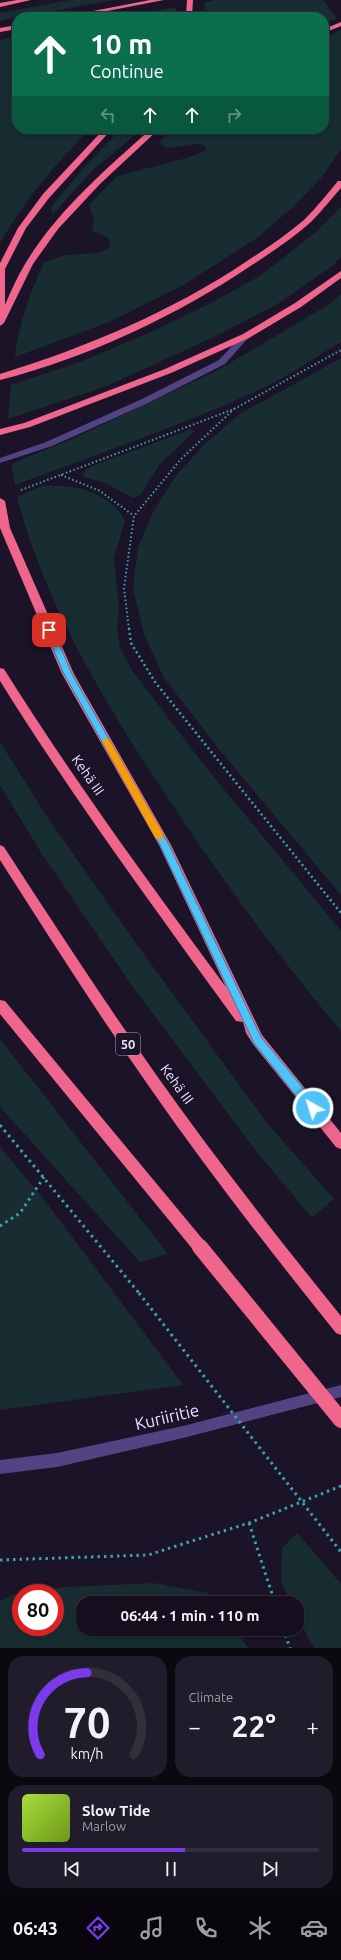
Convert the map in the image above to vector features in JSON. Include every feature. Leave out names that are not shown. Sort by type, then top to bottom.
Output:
[{"type":"highway","points":[[0,5],[28,0]]},
{"type":"highway","points":[[93,12],[160,0]]},
{"type":"highway","points":[[189,12],[190,0]]},
{"type":"highway","points":[[329,29],[341,24]]},
{"type":"highway","points":[[0,30],[12,28]]},
{"type":"highway","points":[[0,322],[1,269],[22,228],[46,196],[103,134]]},
{"type":"highway","points":[[0,322],[29,264],[55,227],[97,182],[150,134]]},
{"type":"highway","points":[[0,377],[37,366],[148,321],[236,273],[303,224],[341,183]]},
{"type":"highway","points":[[0,432],[27,425],[168,371],[246,336],[298,305],[341,274]]},
{"type":"highway","points":[[0,501],[5,528],[68,674],[165,845],[258,1040]]},
{"type":"highway","name":"Kehä III","points":[[0,672],[26,714],[130,866],[258,1040],[341,1143]]},
{"type":"highway","name":"Kehä III","points":[[0,850],[60,944],[152,1080],[264,1232],[341,1328]]},
{"type":"highway","points":[[0,1005],[341,1420]]},
{"type":"street","points":[[0,461],[56,441],[145,401],[222,362],[246,336]]},
{"type":"street","name":"Kuriiritie","points":[[0,1467],[57,1460],[168,1436],[341,1391]]},
{"type":"path","points":[[14,493],[234,409],[341,350]]},
{"type":"path","points":[[234,409],[181,459],[134,516],[124,588],[132,643],[155,682],[341,913]]},
{"type":"path","points":[[60,475],[102,491],[116,500],[134,516]]},
{"type":"path","points":[[0,1125],[139,1293],[341,1552]]},
{"type":"path","points":[[0,1226],[20,1213],[44,1177]]},
{"type":"path","points":[[0,1560],[148,1556],[249,1522],[341,1486]]},
{"type":"path","points":[[249,1522],[273,1596]]},
{"type":"path","points":[[286,1636],[290,1648]]},
{"type":"green space","points":[[70,0],[113,0],[48,12],[12,12],[12,19],[0,21],[0,13]]},
{"type":"green space","points":[[215,0],[323,0],[337,18],[329,22],[329,12],[204,12],[205,2]]},
{"type":"green space","points":[[176,7],[176,12],[149,12]]},
{"type":"green space","points":[[341,30],[341,149],[322,177],[292,208],[257,238],[180,287],[109,322],[15,357],[22,320],[44,262],[66,255],[98,253],[108,249],[111,243],[107,237],[92,231],[94,221],[89,205],[117,176],[187,158],[207,150],[203,145],[199,144],[166,148],[159,142],[167,134],[329,134],[329,36]]},
{"type":"green space","points":[[12,38],[12,134],[85,134],[30,197],[9,227],[0,243],[0,40]]},
{"type":"green space","points":[[116,134],[136,134],[92,171],[52,215],[51,207],[87,164]]},
{"type":"green space","points":[[341,207],[341,257],[332,266],[276,305],[214,337],[107,386],[8,419],[11,385],[80,362],[153,331],[213,302],[258,277],[315,233]]},
{"type":"green space","points":[[341,294],[341,342],[293,372],[233,402],[140,439],[15,485],[11,464],[74,438],[218,370],[328,305]]},
{"type":"green space","points":[[341,358],[341,895],[218,748],[164,678],[144,634],[133,588],[138,547],[153,512],[177,474],[206,443],[238,415]]},
{"type":"green space","points":[[192,429],[195,431],[160,464],[141,494],[133,498],[105,483],[83,477],[84,471],[92,466]]},
{"type":"green space","points":[[42,486],[66,486],[89,491],[109,502],[118,510],[125,520],[114,558],[119,609],[117,627],[120,648],[132,670],[204,765],[341,931],[341,1031],[274,948],[211,862],[124,731],[81,656],[44,578],[29,538],[17,497]]},
{"type":"green space","points":[[0,742],[48,818],[135,942],[267,1123],[334,1199],[312,1218],[253,1147],[130,983],[40,851],[0,785]]},
{"type":"green space","points":[[0,1039],[168,1254],[140,1262],[0,1107]]},
{"type":"green space","points":[[0,1147],[45,1201],[183,1385],[0,1410]]},
{"type":"green space","points":[[297,1533],[341,1584],[341,1648],[314,1648],[304,1630],[304,1596],[288,1596],[281,1581],[282,1548]]},
{"type":"green space","points":[[153,1583],[208,1593],[210,1596],[76,1596],[76,1636],[239,1636],[248,1648],[0,1648],[0,1601],[12,1595],[12,1636],[64,1636],[64,1587]]},
{"type":"slow traffic","points":[[106,741],[160,836]]},
{"type":"route","points":[[49,630],[68,674],[165,845],[258,1040],[313,1108]]}]
